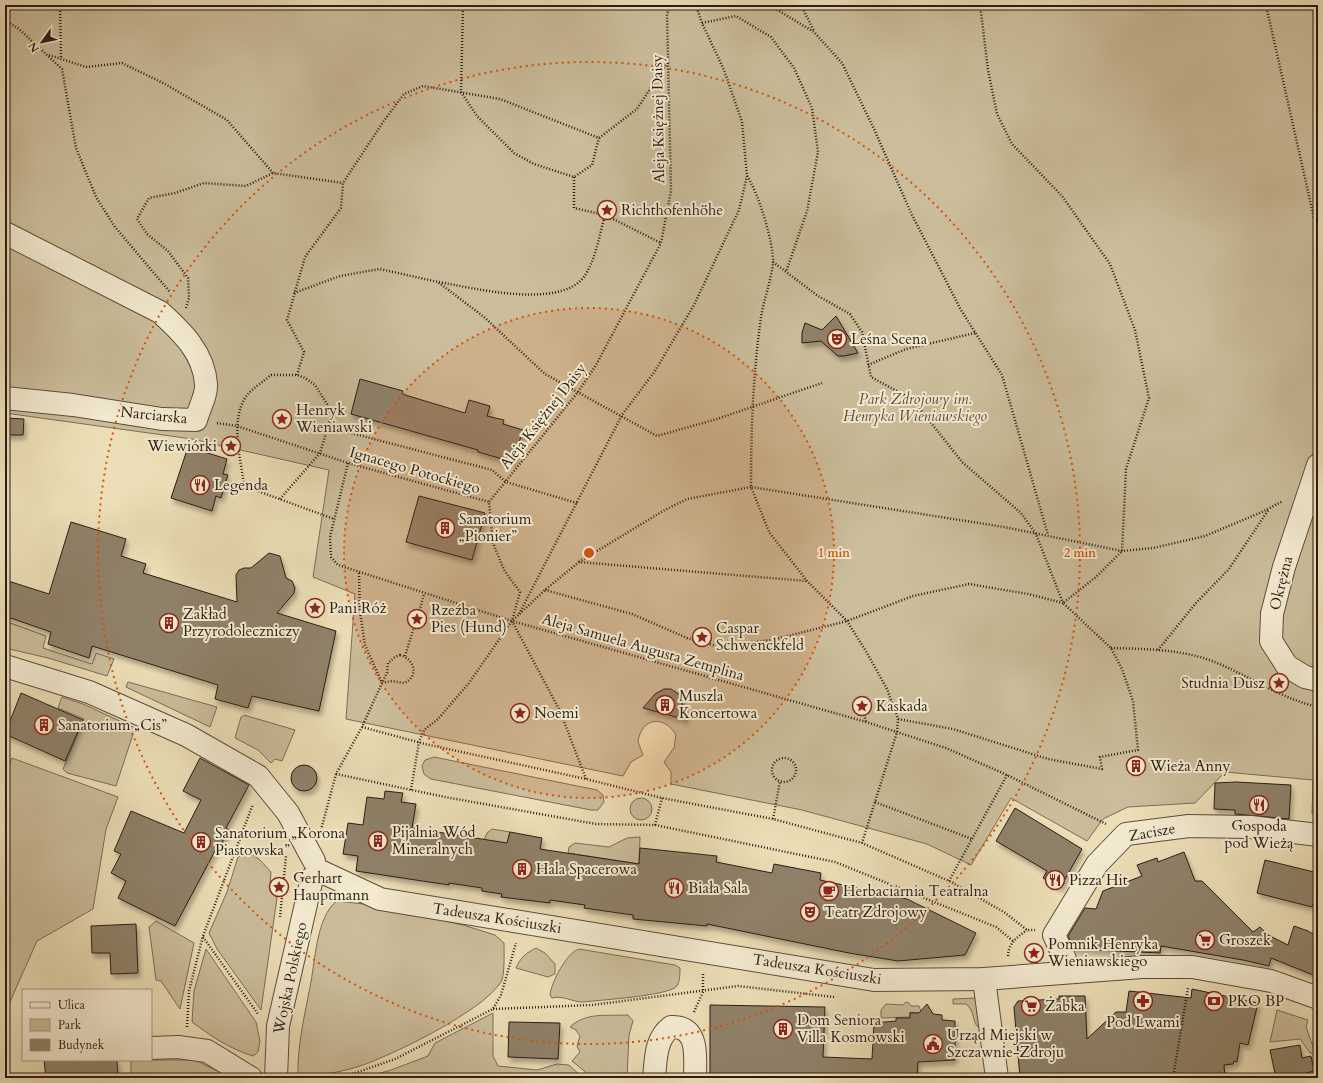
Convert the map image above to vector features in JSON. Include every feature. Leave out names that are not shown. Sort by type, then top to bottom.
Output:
[{"type":"street","name":"Narciarska","points":[[5,233],[160,312],[181,331],[194,348],[202,363],[206,385],[196,420],[162,419],[73,405],[5,398]]},
{"type":"street","name":"Okrężna","points":[[1314,475],[1284,567],[1272,614],[1271,641],[1287,666],[1305,677],[1318,680]]},
{"type":"street","points":[[5,666],[89,692],[186,735],[258,776],[288,813],[316,870]]},
{"type":"street","name":"Zacisze","points":[[1054,935],[1097,864],[1126,834],[1189,826],[1251,827],[1318,835]]},
{"type":"street","name":"Tadeusza Kościuszki","points":[[316,870],[380,899],[874,980],[984,979],[1142,967],[1192,968],[1271,981],[1318,998]]},
{"type":"street","name":"Wojska Polskiego","points":[[276,1078],[278,1026],[316,870]]},
{"type":"street","points":[[1054,935],[1065,959],[1061,973]]},
{"type":"street","points":[[984,979],[997,1078]]},
{"type":"street","points":[[654,1078],[660,1038],[671,1027],[677,1027],[686,1031],[694,1042],[695,1078]]},
{"type":"street","points":[[152,1048],[207,1051],[250,1078]]},
{"type":"path","points":[[60,5],[61,60]]},
{"type":"path","points":[[463,5],[461,92],[477,116],[514,153],[534,164],[574,177]]},
{"type":"path","name":"Aleja Księżnej Daisy","points":[[489,502],[578,392],[596,365],[661,243],[670,191],[669,61],[667,14],[671,5]]},
{"type":"path","points":[[519,614],[622,415],[655,371],[694,305],[739,210],[747,176],[742,122],[724,70],[702,23],[696,5]]},
{"type":"path","points":[[769,5],[814,32]]},
{"type":"path","points":[[801,5],[814,32],[842,63],[874,129],[912,215],[961,310],[1002,375],[1048,535]]},
{"type":"path","points":[[983,5],[981,12],[988,70],[997,114],[1012,144],[1062,196],[1110,264],[1135,330],[1149,398],[1126,469],[1122,550],[1096,577],[1063,603]]},
{"type":"path","points":[[1266,5],[1318,236]]},
{"type":"path","points":[[702,23],[736,16],[771,37],[794,68],[812,108],[818,152],[808,211],[786,272]]},
{"type":"path","points":[[5,20],[19,29],[62,69],[76,148],[96,197],[115,227],[171,293]]},
{"type":"path","points":[[46,54],[86,67],[122,63],[166,84],[227,120],[273,174]]},
{"type":"path","points":[[574,177],[592,165],[599,138],[637,109],[669,61]]},
{"type":"path","points":[[297,375],[304,352],[288,320],[294,293],[305,257],[341,208],[343,184],[382,122],[404,94],[423,86],[500,99],[599,138]]},
{"type":"path","points":[[181,331],[189,298],[188,278],[168,251],[147,234],[137,219],[149,198],[176,193],[204,183],[246,186],[273,174],[343,184]]},
{"type":"path","points":[[747,176],[753,185],[768,232],[773,262],[761,316],[752,406],[751,487],[769,532],[807,581],[847,621],[887,689],[898,719],[897,732],[862,843]]},
{"type":"path","points":[[574,177],[574,208],[605,215],[661,243]]},
{"type":"path","points":[[294,293],[340,276],[380,268],[438,282],[509,294],[551,294],[568,288],[583,278],[592,259],[605,215]]},
{"type":"path","points":[[773,262],[818,296],[850,314],[862,332],[871,377],[913,400],[962,462],[1021,514],[1036,534],[1063,603],[1111,648],[1122,669],[1133,701],[1138,750],[1100,757],[1102,769],[1048,759],[953,729],[898,719]]},
{"type":"path","points":[[438,282],[484,317],[544,374],[622,415],[657,436],[717,419],[822,382]]},
{"type":"path","points":[[868,365],[906,349],[975,333]]},
{"type":"path","points":[[280,499],[320,453],[330,420],[326,404],[315,385],[305,378],[297,375],[271,375],[246,396],[240,408],[237,426],[244,486],[334,519],[348,463]]},
{"type":"path","name":"Ignacego Potockiego","points":[[196,420],[237,426],[348,463],[489,502]]},
{"type":"path","points":[[328,427],[492,470],[506,482],[577,503]]},
{"type":"path","points":[[411,790],[419,742],[424,730],[438,719],[469,684],[512,621],[544,590],[579,562],[663,511],[687,499],[751,487],[1004,527],[1122,550],[1153,548],[1205,536],[1269,509],[1314,475]]},
{"type":"path","points":[[489,502],[493,543],[504,570],[520,592],[512,621],[560,711],[586,779]]},
{"type":"path","points":[[1158,650],[1196,603],[1229,569],[1269,509]]},
{"type":"path","name":"Aleja Samuela Augusta Zemplina","points":[[334,519],[330,537],[331,557],[338,565],[512,621],[866,722],[946,748],[1007,775],[1126,834]]},
{"type":"path","points":[[579,562],[807,581]]},
{"type":"path","points":[[359,573],[360,612],[365,645],[382,683]]},
{"type":"path","points":[[544,590],[632,614],[687,638],[716,646],[772,640],[847,621],[913,596],[969,584],[1028,594],[1063,603]]},
{"type":"path","points":[[415,624],[419,624],[422,620],[422,615],[419,612],[424,593]]},
{"type":"path","points":[[382,683],[392,681],[404,683],[413,678],[413,667],[406,656],[415,624],[411,617],[414,613],[419,612]]},
{"type":"path","points":[[1111,648],[1175,652],[1216,662],[1302,704],[1318,707]]},
{"type":"path","points":[[324,835],[321,831],[336,774],[362,727],[387,673],[388,663],[395,657],[406,656]]},
{"type":"path","points":[[862,706],[866,722]]},
{"type":"path","points":[[362,727],[419,742],[586,779],[662,798],[773,820],[862,843],[949,881],[1004,912],[1027,930],[1045,930],[1054,935]]},
{"type":"path","points":[[789,759],[795,765],[796,772],[788,781],[780,781],[774,776],[773,765],[778,760],[789,759]]},
{"type":"path","points":[[336,774],[411,790],[596,824],[655,825],[835,862],[996,927],[1013,941]]},
{"type":"path","points":[[949,881],[1007,775]]},
{"type":"path","points":[[773,820],[780,781]]},
{"type":"path","points":[[185,1049],[190,991],[203,936],[255,798]]},
{"type":"path","points":[[655,825],[662,798]]},
{"type":"path","points":[[875,802],[972,839]]},
{"type":"path","points":[[279,923],[285,876],[286,856],[284,849]]},
{"type":"path","points":[[492,1008],[504,988],[514,954],[521,921]]},
{"type":"path","points":[[1010,977],[1008,950],[1013,941],[1027,930]]},
{"type":"path","points":[[203,936],[261,1019]]},
{"type":"path","points":[[686,1031],[703,992],[703,972],[695,951]]},
{"type":"path","points":[[1173,1078],[1192,968]]},
{"type":"path","points":[[341,1078],[395,1060],[492,1008],[592,1005],[652,998],[688,991],[703,992]]},
{"type":"green space","name":"Park Zdrojowy im. Henryka Wieniawskiego","points":[[5,5],[1318,5],[1318,815],[1312,814],[1313,780],[1225,772],[1195,803],[1128,807],[1103,819],[1087,841],[1011,798],[971,865],[927,844],[802,810],[671,784],[671,772],[664,762],[674,748],[676,735],[671,728],[659,722],[648,724],[640,734],[638,742],[643,755],[631,762],[623,776],[346,719],[355,594],[313,577],[329,470],[192,439],[5,413]]},
{"type":"green space","points":[[5,621],[46,636],[43,648],[92,664],[96,653],[114,659],[107,676],[48,658],[5,648]]},
{"type":"green space","points":[[128,682],[217,707],[210,727],[126,687]]},
{"type":"green space","points":[[62,697],[83,704],[135,728],[116,786],[67,773],[63,769],[84,719],[58,708]]},
{"type":"green space","points":[[244,715],[295,730],[282,761],[275,759],[271,763],[258,750],[235,738],[241,717]]},
{"type":"green space","points":[[434,757],[597,790],[603,795],[604,802],[598,810],[591,810],[431,779],[424,774],[422,766],[425,760]]},
{"type":"green space","points":[[12,758],[118,797],[106,829],[93,909],[37,941],[5,1013],[5,776]]},
{"type":"green space","points":[[641,798],[649,801],[652,809],[649,817],[641,820],[633,817],[630,809],[633,801]]},
{"type":"green space","points":[[492,829],[510,832],[507,843],[484,840],[487,833]]},
{"type":"green space","points":[[640,837],[639,864],[568,853],[569,847],[575,843],[609,847],[627,838]]},
{"type":"green space","points":[[247,852],[259,859],[271,872],[270,886],[277,898],[261,1010],[217,949],[209,933],[227,892],[238,857]]},
{"type":"green space","points":[[337,901],[372,905],[463,925],[495,935],[504,943],[504,969],[501,982],[476,1006],[436,1031],[393,1052],[360,1066],[315,1076],[316,1078],[298,1078],[301,1032],[318,941],[325,918],[330,908]]},
{"type":"green space","points":[[156,921],[194,943],[180,1009],[161,981],[156,980],[149,927]]},
{"type":"green space","points":[[536,948],[545,953],[555,964],[555,974],[548,977],[516,968],[519,961],[524,956]]},
{"type":"green space","points":[[206,949],[256,1022],[260,1041],[258,1052],[253,1056],[236,1050],[221,1042],[192,1022],[194,991]]},
{"type":"green space","points":[[579,949],[675,965],[680,968],[678,984],[671,989],[661,992],[633,997],[583,1002],[560,997],[552,998],[550,995],[556,976],[574,951]]},
{"type":"green space","points":[[976,998],[982,1028],[979,1028],[975,1022],[971,1010],[966,1004],[953,1004],[953,999]]},
{"type":"green space","points":[[906,1002],[911,1006],[919,1006],[921,1011],[919,1013],[910,1012],[910,1017],[881,1018],[881,1010],[886,1004],[903,1005]]},
{"type":"green space","points":[[1277,1010],[1308,1020],[1306,1027],[1316,1055],[1310,1053],[1300,1039],[1270,1042]]},
{"type":"green space","points":[[493,1013],[493,1056],[498,1066],[537,1070],[557,1064],[569,1065],[583,1078],[362,1078],[391,1070],[428,1056],[435,1043]]},
{"type":"green space","points":[[604,1015],[628,1015],[633,1021],[629,1035],[627,1078],[593,1078],[572,1061],[580,1052],[577,1046],[580,1036],[576,1030],[570,1027],[576,1022],[590,1017]]},
{"type":"green space","points":[[195,1060],[232,1078],[131,1078],[131,1061]]},
{"type":"building","name":"Leśna Scena","points":[[836,316],[858,353],[838,356],[821,341],[802,343],[802,333],[805,323],[822,330]]},
{"type":"building","points":[[360,379],[403,391],[402,394],[465,413],[469,400],[490,406],[487,416],[504,420],[503,424],[523,430],[513,462],[478,452],[478,450],[351,414]]},
{"type":"building","points":[[6,418],[24,419],[23,435],[6,435]]},
{"type":"building","name":"Legenda","points":[[188,447],[227,459],[223,474],[228,475],[221,498],[216,496],[212,511],[171,498]]},
{"type":"building","name":"Sanatorium „Pionier”","points":[[419,496],[485,513],[472,560],[406,542]]},
{"type":"building","name":"Zakład Przyrodoleczniczy","points":[[71,522],[126,539],[121,556],[146,564],[143,573],[237,602],[236,575],[239,570],[251,568],[269,553],[280,556],[286,578],[292,581],[295,588],[294,593],[277,613],[336,631],[319,711],[252,696],[248,708],[215,699],[218,685],[92,646],[89,658],[48,644],[51,632],[5,616],[5,580],[49,594]]},
{"type":"building","name":"Muszla Koncertowa","points":[[664,689],[671,689],[680,695],[687,720],[643,708],[655,694]]},
{"type":"building","name":"Sanatorium „Cis”","points":[[21,693],[83,720],[65,761],[5,734]]},
{"type":"building","points":[[200,758],[249,785],[226,828],[229,830],[217,852],[215,851],[175,926],[118,898],[126,881],[111,873],[121,854],[114,851],[131,811],[184,833],[201,800],[183,791]]},
{"type":"building","points":[[304,765],[313,769],[317,778],[313,787],[304,791],[295,787],[291,778],[295,769]]},
{"type":"building","points":[[1236,782],[1291,785],[1289,819],[1235,814],[1235,810],[1214,809],[1215,783]]},
{"type":"building","points":[[385,791],[403,793],[401,802],[416,804],[412,828],[507,843],[510,832],[542,838],[540,849],[639,864],[640,848],[717,856],[716,862],[772,873],[774,864],[821,873],[820,880],[907,899],[976,933],[965,955],[898,961],[849,953],[707,924],[707,926],[633,919],[633,915],[584,908],[585,905],[550,900],[550,903],[501,897],[502,894],[482,891],[482,888],[449,883],[449,885],[356,871],[358,856],[343,854],[348,823],[363,825],[367,797],[384,799]]},
{"type":"building","points":[[1015,808],[1082,849],[1060,888],[1043,878],[1047,871],[996,841]]},
{"type":"building","points":[[1184,852],[1195,881],[1202,881],[1253,932],[1260,927],[1268,935],[1288,945],[1294,926],[1308,931],[1318,937],[1318,977],[1271,958],[1269,966],[1161,946],[1160,953],[1074,949],[1068,936],[1085,908],[1096,909],[1103,891],[1142,876],[1137,865],[1157,858],[1158,862]]},
{"type":"building","points":[[1265,860],[1318,873],[1318,886],[1312,907],[1257,893]]},
{"type":"building","points":[[136,924],[138,973],[111,974],[110,953],[92,953],[91,926]]},
{"type":"building","points":[[1192,989],[1258,1003],[1248,1045],[1240,1043],[1237,1062],[1234,1061],[1233,1064],[1224,1065],[1225,1078],[1020,1078],[1014,1007],[1018,1001],[1059,999],[1059,996],[1085,996],[1087,1039],[1116,1012],[1126,1012],[1129,991],[1191,998]]},
{"type":"building","points":[[927,1004],[933,1014],[942,1015],[942,1020],[955,1021],[955,1060],[918,1062],[917,1078],[710,1078],[710,1005],[825,1007],[823,1057],[872,1059],[874,1023],[896,1021],[896,1018],[910,1018],[910,1013],[919,1013]]},
{"type":"building","points":[[509,1022],[560,1023],[558,1059],[508,1057]]},
{"type":"building","points":[[1300,1045],[1302,1058],[1311,1056],[1314,1071],[1306,1073],[1307,1078],[1276,1078],[1270,1050]]},
{"type":"building","points":[[44,1061],[117,1061],[118,1078],[46,1078]]},
{"type":"place","name":"Richthofenhöhe","points":[[607,210]]},
{"type":"place","name":"Leśna Scena","points":[[837,339]]},
{"type":"place","name":"Henryk Wieniawski","points":[[282,419]]},
{"type":"place","name":"Wiewiórki","points":[[231,446]]},
{"type":"place","name":"Legenda","points":[[200,485]]},
{"type":"place","name":"Sanatorium „Pionier”","points":[[445,528]]},
{"type":"place","name":"Pani Róż","points":[[315,608]]},
{"type":"place","name":"Rzeźba Pies (Hund)","points":[[417,619]]},
{"type":"place","name":"Zakład Przyrodoleczniczy","points":[[169,623]]},
{"type":"place","name":"Caspar Schwenckfeld","points":[[702,637]]},
{"type":"place","name":"Studnia Dusz","points":[[1279,683]]},
{"type":"place","name":"Muszla Koncertowa","points":[[665,705]]},
{"type":"place","name":"Kaskada","points":[[862,706]]},
{"type":"place","name":"Noemi","points":[[520,713]]},
{"type":"place","name":"Sanatorium „Cis”","points":[[44,725]]},
{"type":"place","name":"Wieża Anny","points":[[1136,766]]},
{"type":"place","name":"Gospoda pod Wieżą","points":[[1259,805]]},
{"type":"place","name":"Pijalnia Wód Mineralnych","points":[[378,841]]},
{"type":"place","name":"Sanatorium „Korona Piastowska”","points":[[201,842]]},
{"type":"place","name":"Hala Spacerowa","points":[[522,869]]},
{"type":"place","name":"Pizza Hit","points":[[1055,880]]},
{"type":"place","name":"Gerhart Hauptmann","points":[[279,887]]},
{"type":"place","name":"Biała Sala","points":[[674,888]]},
{"type":"place","name":"Herbaciarnia Teatralna","points":[[829,891]]},
{"type":"place","name":"Teatr Zdrojowy","points":[[810,912]]},
{"type":"place","name":"Groszek","points":[[1205,940]]},
{"type":"place","name":"Pomnik Henryka Wieniawskiego","points":[[1034,953]]},
{"type":"place","name":"Pod Lwami","points":[[1143,1001]]},
{"type":"place","name":"PKO BP","points":[[1214,1001]]},
{"type":"place","name":"Żabka","points":[[1031,1006]]},
{"type":"place","name":"Dom Seniora Villa Kosmowski","points":[[783,1029]]},
{"type":"place","name":"Urząd Miejski w Szczawnie-Zdroju","points":[[933,1044]]}]
